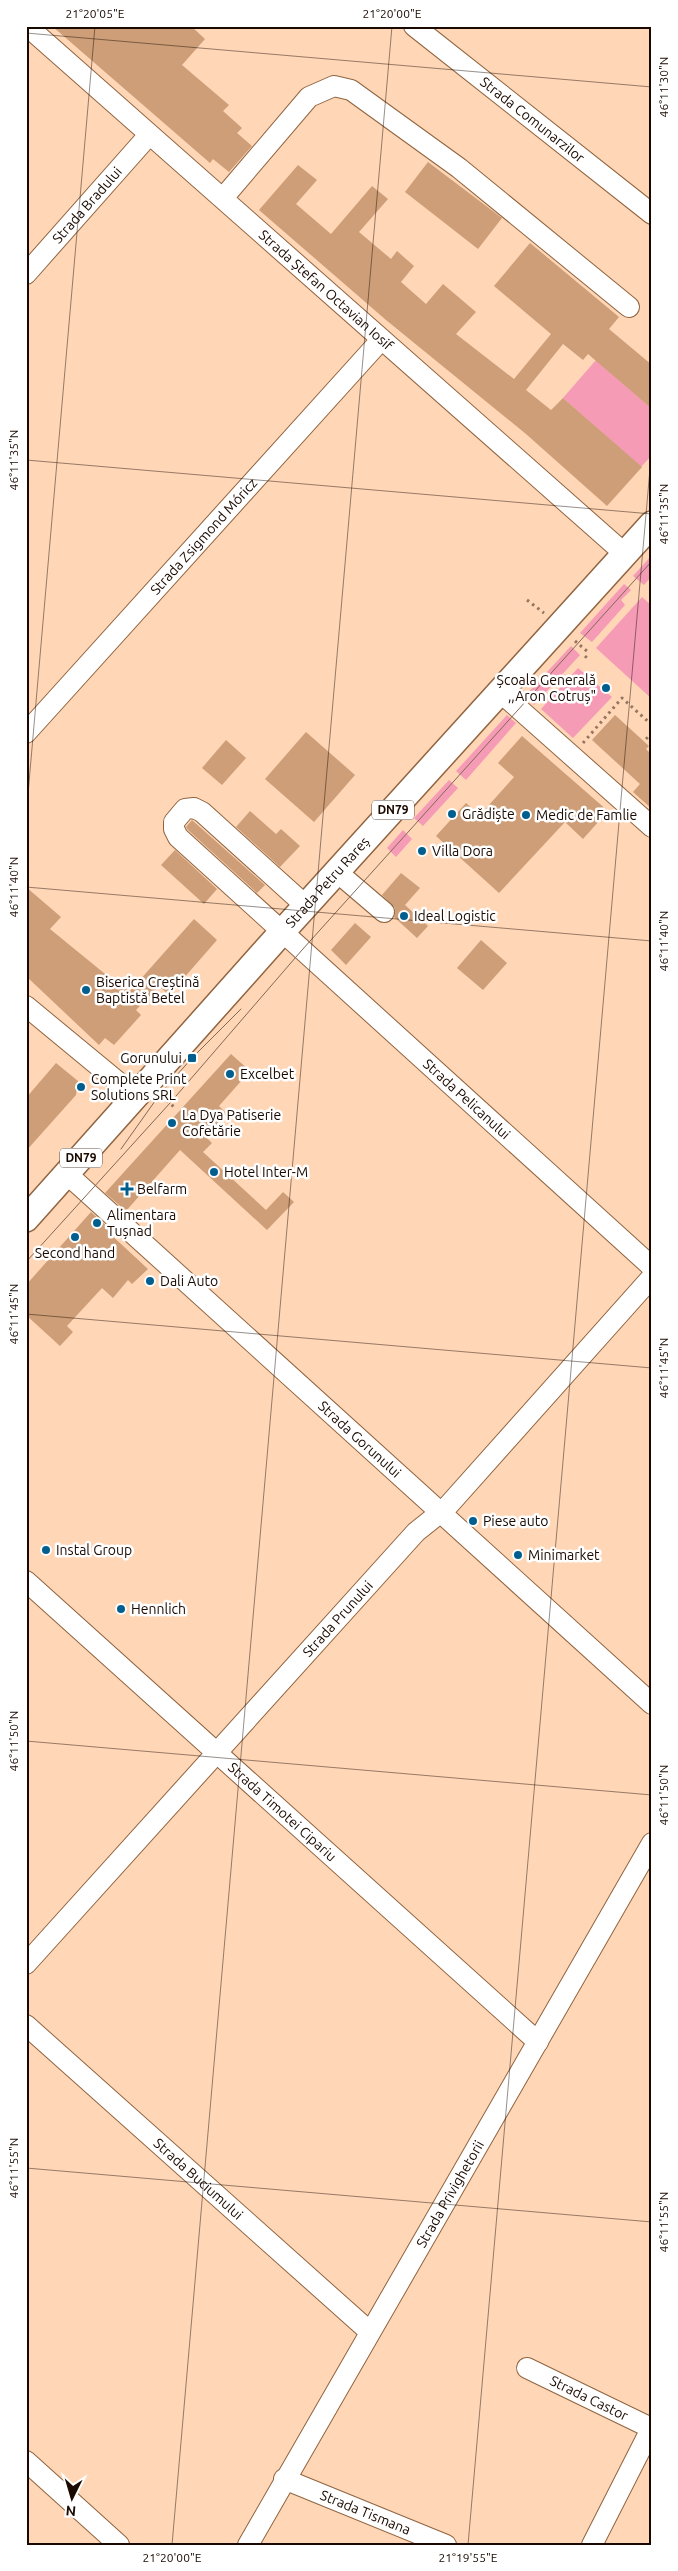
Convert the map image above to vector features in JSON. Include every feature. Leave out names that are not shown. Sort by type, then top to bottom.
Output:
[{"type":"main road","name":"Strada Petru Rareș","points":[[26,1219],[282,932],[652,524]]},
{"type":"street","name":"Strada Ștefan Octavian Iosif","points":[[27,26],[625,554]]},
{"type":"street","name":"Strada Comunarzilor","points":[[414,26],[652,214]]},
{"type":"street","points":[[223,198],[309,96],[334,86],[351,90],[409,130],[459,168],[629,307]]},
{"type":"street","name":"Strada Bradului","points":[[26,274],[149,135]]},
{"type":"street","name":"Strada Zsigmond Móricz","points":[[26,732],[381,340]]},
{"type":"street","points":[[500,692],[576,750],[652,828]]},
{"type":"street","name":"Strada Pelicanului","points":[[306,906],[202,812],[194,808],[185,809],[174,822],[174,829],[178,837],[652,1267]]},
{"type":"street","points":[[338,872],[384,912]]},
{"type":"street","points":[[26,1006],[135,1096]]},
{"type":"street","name":"Strada Gorunului","points":[[67,1174],[440,1514],[652,1704]]},
{"type":"street","name":"Strada Prunului","points":[[26,1964],[218,1755],[416,1532],[440,1514],[652,1277]]},
{"type":"street","name":"Strada Timotei Cipariu","points":[[26,1581],[538,2042]]},
{"type":"street","name":"Strada Privighetorii","points":[[248,2545],[284,2479],[652,1843]]},
{"type":"street","name":"Strada Buciumului","points":[[26,2026],[370,2332]]},
{"type":"street","name":"Strada Castor","points":[[527,2368],[651,2428],[592,2545]]},
{"type":"street","points":[[26,2461],[119,2545]]},
{"type":"street","name":"Strada Tismana","points":[[284,2479],[446,2545]]},
{"type":"path","points":[[526,600],[547,615]]},
{"type":"path","points":[[571,637],[588,652]]},
{"type":"path","points":[[576,750],[622,698],[652,725]]},
{"type":"path","points":[[646,739],[652,733]]},
{"type":"path","points":[[160,1094],[174,1107]]},
{"type":"shaded area","points":[[596,360],[652,409],[652,455],[641,467],[563,398]]},
{"type":"shaded area","points":[[652,555],[652,576],[644,585],[633,576]]},
{"type":"shaded area","points":[[624,584],[631,590],[621,600],[625,605],[592,642],[580,633]]},
{"type":"shaded area","points":[[642,597],[652,606],[652,699],[596,648]]},
{"type":"shaded area","points":[[571,646],[580,655],[534,705],[525,696]]},
{"type":"shaded area","points":[[578,668],[612,697],[573,738],[541,709]]},
{"type":"shaded area","points":[[507,715],[516,723],[466,780],[456,771]]},
{"type":"shaded area","points":[[449,780],[458,788],[423,826],[414,818]]},
{"type":"shaded area","points":[[403,830],[412,839],[396,857],[387,848]]},
{"type":"building","points":[[52,26],[191,26],[205,39],[182,65],[229,105],[223,111],[242,128],[237,133],[252,146],[229,172],[213,159],[210,163]]},
{"type":"building","points":[[428,162],[502,218],[478,249],[405,192]]},
{"type":"building","points":[[298,165],[317,180],[296,204],[331,234],[372,186],[388,199],[359,232],[391,259],[397,251],[414,266],[401,282],[426,304],[443,284],[476,312],[456,334],[514,379],[551,334],[494,286],[530,243],[619,317],[609,329],[652,365],[652,409],[588,354],[583,360],[563,344],[526,390],[551,410],[563,398],[642,467],[607,506],[526,434],[386,320],[259,210]]},
{"type":"building","points":[[615,715],[649,746],[646,749],[652,755],[652,809],[633,792],[640,784],[592,740]]},
{"type":"building","points":[[306,732],[355,775],[314,822],[265,779]]},
{"type":"building","points":[[522,736],[608,811],[583,839],[565,822],[499,893],[436,836],[466,803],[480,815],[514,777],[498,763]]},
{"type":"building","points":[[226,740],[246,758],[222,785],[202,768]]},
{"type":"building","points":[[250,811],[276,834],[281,829],[300,846],[280,867],[236,827]]},
{"type":"building","points":[[192,820],[265,885],[257,893],[188,830],[186,827]]},
{"type":"building","points":[[175,850],[217,889],[204,904],[161,865]]},
{"type":"building","name":"Ideal Logistic","points":[[401,873],[420,888],[405,905],[428,926],[417,938],[394,917],[395,908],[382,895]]},
{"type":"building","points":[[26,887],[61,917],[50,929],[121,987],[123,985],[130,991],[194,919],[217,940],[169,995],[159,986],[136,1010],[141,1015],[114,1045],[105,1038],[99,1045],[26,976]]},
{"type":"building","points":[[355,923],[371,937],[346,965],[331,950]]},
{"type":"building","points":[[481,940],[507,963],[483,990],[457,968]]},
{"type":"building","points":[[231,1054],[250,1071],[219,1106],[227,1114],[205,1136],[212,1143],[203,1152],[266,1210],[283,1192],[294,1202],[267,1230],[180,1150],[126,1211],[105,1193]]},
{"type":"building","points":[[56,1063],[78,1081],[76,1095],[26,1151],[26,1098]]},
{"type":"building","points":[[91,1212],[110,1229],[108,1232],[148,1269],[132,1284],[128,1280],[113,1298],[102,1288],[67,1326],[73,1332],[60,1346],[26,1315],[26,1285]]},
{"type":"tram line","points":[[26,1262],[170,1103],[302,950],[652,561]]},
{"type":"tram line","points":[[121,1149],[160,1094],[192,1058],[241,1009]]},
{"type":"place","name":"Școala Generală ,,Aron Cotruș\"","points":[[606,688]]},
{"type":"place","name":"Grădiște","points":[[452,814]]},
{"type":"place","name":"Medic de Famlie","points":[[526,815]]},
{"type":"place","name":"Villa Dora","points":[[422,851]]},
{"type":"place","name":"Ideal Logistic","points":[[404,916]]},
{"type":"place","name":"Biserica Creștină Baptistă Betel","points":[[86,990]]},
{"type":"place","name":"Gorunului","points":[[192,1058]]},
{"type":"place","name":"Excelbet","points":[[230,1074]]},
{"type":"place","name":"Complete Print Solutions SRL","points":[[81,1087]]},
{"type":"place","name":"La Dya Patiserie Cofetărie","points":[[172,1123]]},
{"type":"place","name":"Hotel Inter-M","points":[[214,1172]]},
{"type":"place","name":"Belfarm","points":[[127,1189]]},
{"type":"place","name":"Alimentara Tușnad","points":[[97,1223]]},
{"type":"place","name":"Second hand","points":[[75,1237]]},
{"type":"place","name":"Dali Auto","points":[[150,1281]]},
{"type":"place","name":"Piese auto","points":[[473,1521]]},
{"type":"place","name":"Instal Group","points":[[46,1550]]},
{"type":"place","name":"Minimarket","points":[[518,1555]]},
{"type":"place","name":"Hennlich","points":[[121,1609]]}]
